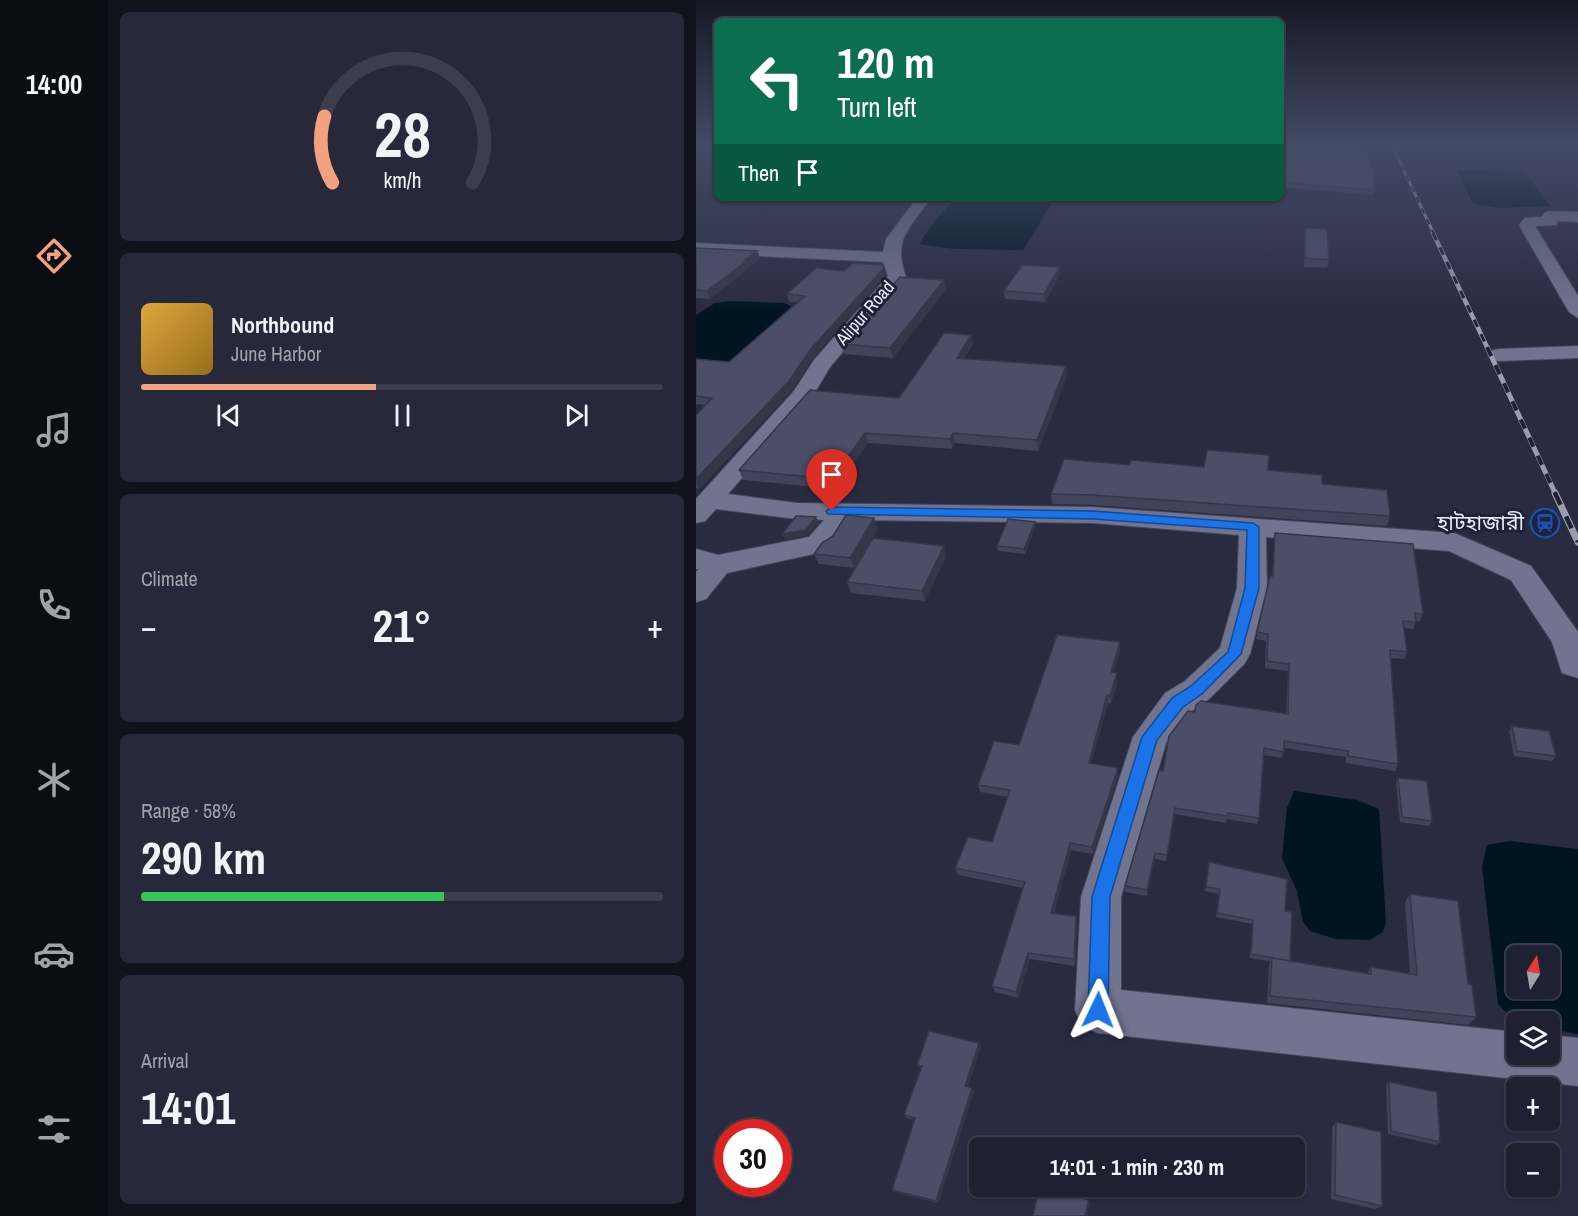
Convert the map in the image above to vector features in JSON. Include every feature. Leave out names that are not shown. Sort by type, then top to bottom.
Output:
[{"type":"street","points":[[890,257],[894,239],[922,201]]},
{"type":"street","points":[[1578,217],[1549,216],[1551,222],[1530,221],[1527,225],[1578,312]]},
{"type":"street","name":"Alipur Road","points":[[696,248],[890,257],[897,277],[821,364],[803,394],[703,508]]},
{"type":"street","points":[[1498,355],[1578,352]]},
{"type":"street","points":[[703,508],[1093,515],[1454,542],[1521,573],[1567,640],[1574,664],[1578,666]]},
{"type":"street","points":[[696,592],[707,562],[816,545],[825,539],[844,511]]},
{"type":"street","points":[[1253,527],[1252,588],[1234,654],[1197,690],[1177,703],[1150,737],[1101,897],[1098,1010],[1578,1062]]},
{"type":"water","points":[[1471,200],[1545,200],[1550,206],[1501,208],[1473,204]]},
{"type":"water","points":[[953,201],[1053,201],[1023,250],[955,249],[919,244],[935,220]]},
{"type":"water","points":[[732,301],[784,303],[794,308],[735,362],[696,365],[696,315],[715,303]]},
{"type":"water","points":[[1294,791],[1357,800],[1379,809],[1386,922],[1383,932],[1370,940],[1336,939],[1310,931],[1303,922],[1297,891],[1282,858],[1287,808]]},
{"type":"water","points":[[1510,841],[1578,849],[1578,1034],[1560,1031],[1560,1011],[1506,1012],[1498,1004],[1482,867],[1487,845]]},
{"type":"building","points":[[1305,228],[1327,229],[1329,260],[1305,258]]},
{"type":"building","points":[[696,248],[757,251],[707,291],[696,290]]},
{"type":"building","points":[[853,263],[883,265],[884,268],[810,350],[789,381],[696,479],[696,415],[712,398],[696,396],[696,359],[729,362],[805,296],[787,294],[816,268],[844,271]]},
{"type":"building","points":[[1022,265],[1060,267],[1044,294],[1004,291]]},
{"type":"building","points":[[900,277],[944,280],[890,348],[841,344]]},
{"type":"building","points":[[944,333],[971,335],[957,358],[1066,366],[1037,440],[953,433],[950,439],[865,433],[832,479],[739,470],[810,390],[899,398]]},
{"type":"building","points":[[1207,450],[1269,455],[1268,470],[1322,475],[1322,484],[1387,490],[1390,516],[1051,494],[1064,459],[1130,465],[1131,460],[1204,467]]},
{"type":"building","points":[[846,515],[874,518],[850,558],[814,554],[822,543],[833,536]]},
{"type":"building","points":[[796,516],[816,517],[806,530],[782,534]]},
{"type":"building","points":[[1008,519],[1035,522],[1024,549],[997,546]]},
{"type":"building","points":[[1275,533],[1413,544],[1423,614],[1415,613],[1416,622],[1403,621],[1407,652],[1390,650],[1398,764],[1348,756],[1348,751],[1284,741],[1284,752],[1264,748],[1259,818],[1175,808],[1167,855],[1155,853],[1147,890],[1125,886],[1159,770],[1163,771],[1169,736],[1188,711],[1195,712],[1196,705],[1201,701],[1288,714],[1289,664],[1267,661],[1268,634],[1257,632],[1270,576],[1273,576]]},
{"type":"building","points":[[873,538],[944,546],[922,591],[847,582]]},
{"type":"building","points":[[1057,635],[1120,642],[1111,672],[1117,673],[1110,696],[1107,695],[1089,763],[1118,768],[1092,847],[1070,843],[1051,913],[1076,916],[1074,959],[1028,953],[1016,992],[992,986],[1025,882],[955,868],[968,837],[992,842],[1010,790],[978,785],[994,741],[1019,745]]},
{"type":"building","points":[[1512,726],[1549,731],[1556,756],[1517,751]]},
{"type":"building","points":[[1398,778],[1427,781],[1432,821],[1402,817]]},
{"type":"building","points":[[1209,862],[1287,879],[1285,911],[1292,912],[1290,961],[1251,954],[1253,920],[1217,913],[1220,889],[1206,887]]},
{"type":"building","points":[[1410,894],[1458,901],[1468,984],[1472,985],[1476,1017],[1270,996],[1272,958],[1371,974],[1371,967],[1417,975]]},
{"type":"building","points":[[929,1031],[979,1043],[965,1086],[972,1088],[936,1201],[892,1190],[915,1118],[904,1115],[922,1066],[917,1065]]},
{"type":"building","points":[[1389,1082],[1437,1092],[1440,1142],[1391,1131]]},
{"type":"building","points":[[1336,1122],[1381,1132],[1382,1206],[1335,1195]]},
{"type":"building","points":[[1037,1197],[1076,1197],[1089,1200],[1085,1216],[1033,1216]]},
{"type":"railway","points":[[1418,200],[1434,234]]},
{"type":"railway","points":[[1433,233],[1488,349]]},
{"type":"railway","points":[[1487,347],[1556,495]]},
{"type":"railway","points":[[1555,493],[1578,542]]},
{"type":"place","name":"হাটহাজারী","points":[[1545,523]]},
{"type":"route","points":[[832,511],[932,515],[1016,513],[1093,515],[1253,527],[1252,588],[1234,654],[1197,690],[1177,703],[1150,737],[1101,897],[1098,1010]]}]
